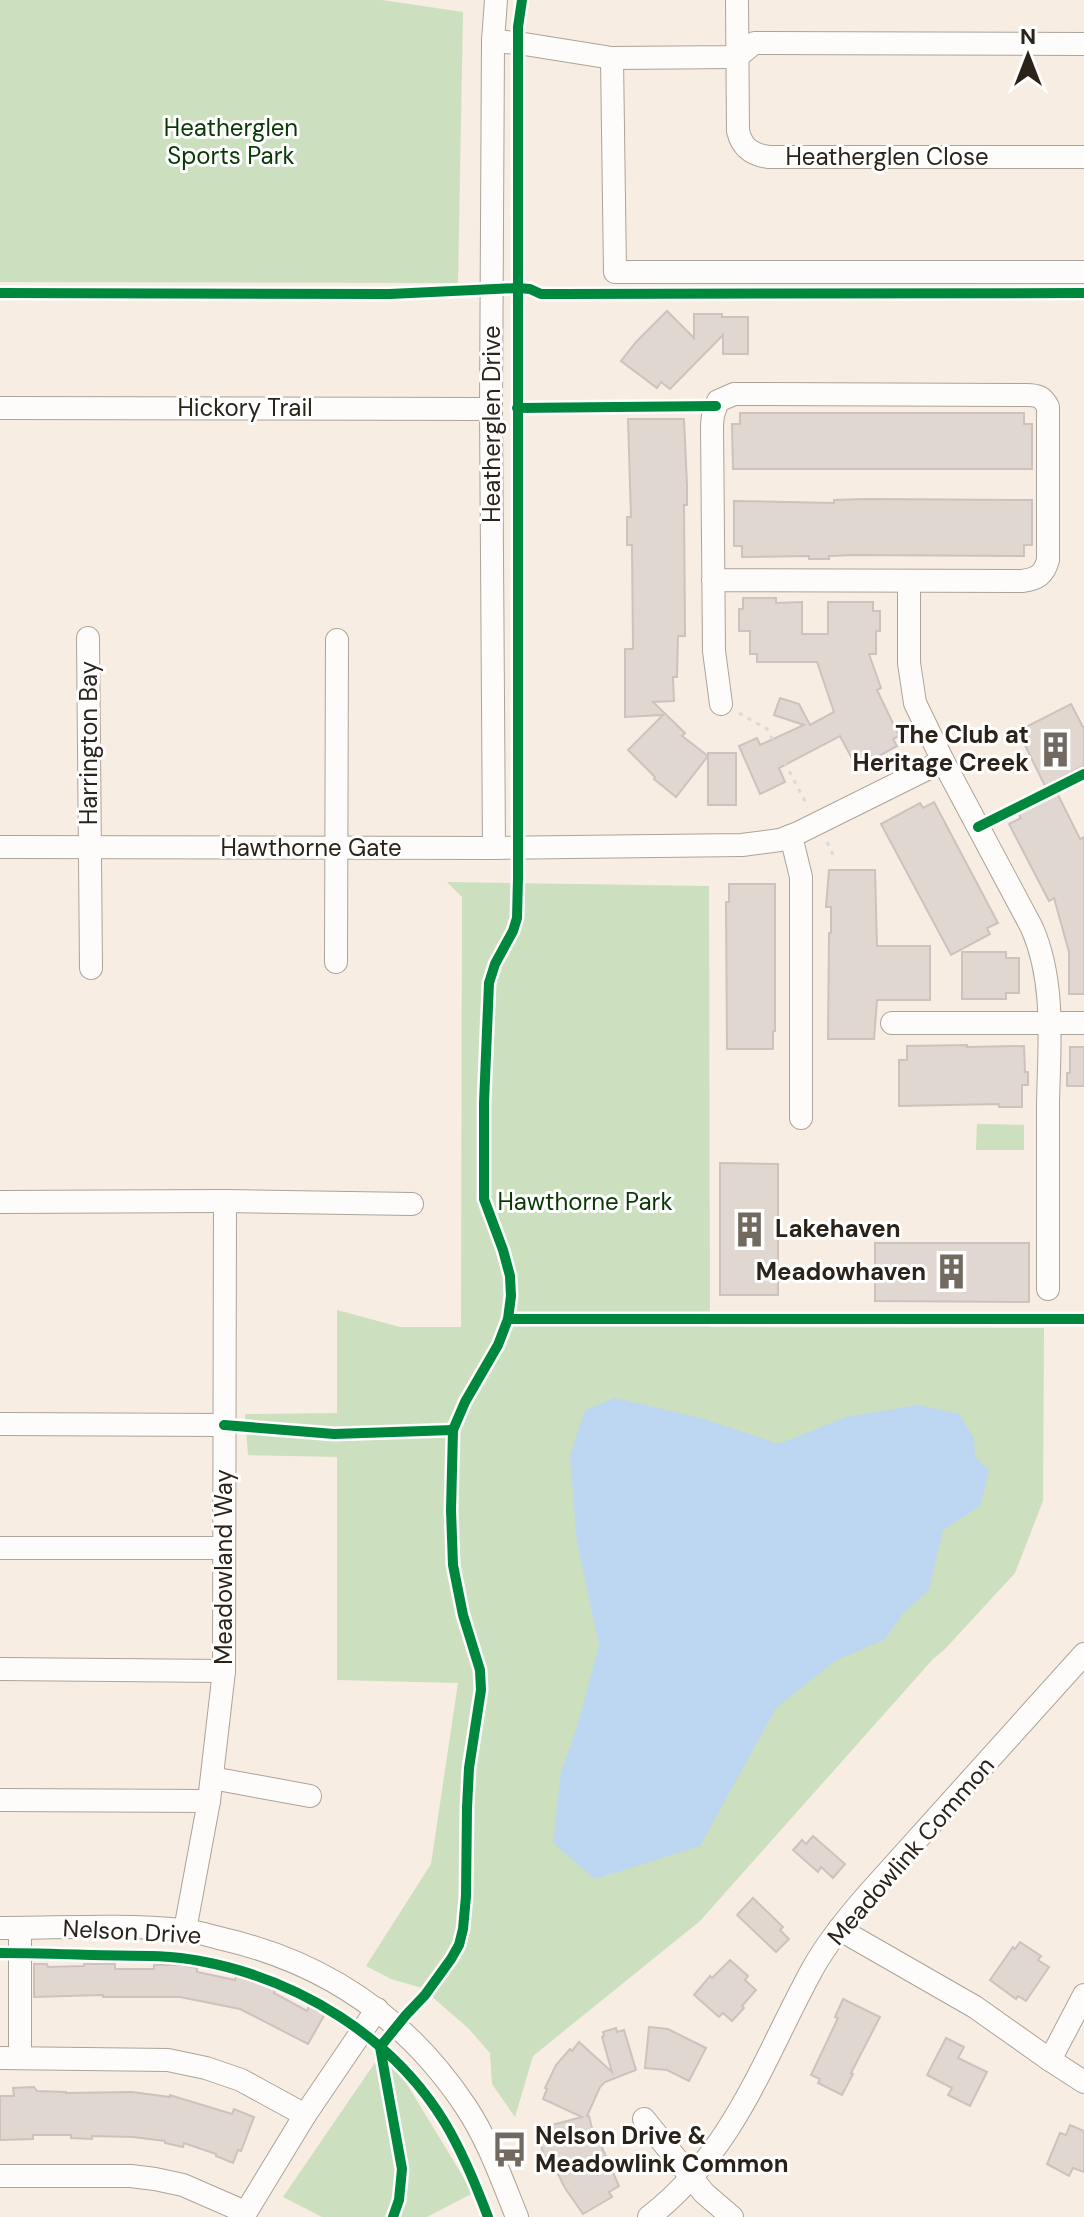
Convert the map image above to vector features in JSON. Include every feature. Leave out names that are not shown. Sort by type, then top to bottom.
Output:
[{"type":"street","name":"Heatherglen Drive","points":[[494,848],[491,409],[493,41],[496,0]]},
{"type":"street","name":"Heatherglen Close","points":[[737,0],[738,131],[747,149],[761,156],[1084,157]]},
{"type":"street","points":[[493,41],[612,58],[737,57],[754,43],[1084,44]]},
{"type":"street","points":[[612,58],[615,272],[1084,272]]},
{"type":"street","points":[[713,580],[1022,581],[1040,577],[1048,560],[1049,416],[1044,399],[1035,395],[734,394],[718,401],[712,425],[713,580],[714,651],[721,704]]},
{"type":"street","name":"Hickory Trail","points":[[0,408],[491,409]]},
{"type":"street","points":[[909,581],[909,663],[912,691],[921,719],[1038,942],[1046,972],[1049,1023],[1048,1289]]},
{"type":"street","name":"Harrington Bay","points":[[88,638],[91,968]]},
{"type":"street","points":[[336,962],[337,640]]},
{"type":"street","name":"Hawthorne Gate","points":[[0,847],[742,845],[791,836],[943,761]]},
{"type":"street","points":[[791,836],[801,877],[801,1118]]},
{"type":"street","points":[[892,1023],[1084,1023]]},
{"type":"street","name":"Meadowland Way","points":[[185,1930],[210,1790],[224,1671],[225,1201]]},
{"type":"street","points":[[0,1202],[412,1204]]},
{"type":"street","points":[[0,1424],[224,1425]]},
{"type":"street","points":[[0,1548],[224,1548]]},
{"type":"street","name":"Meadowlink Common","points":[[649,2217],[690,2177],[725,2135],[742,2109],[814,1967],[839,1929],[1084,1654]]},
{"type":"street","points":[[0,1669],[224,1671]]},
{"type":"street","points":[[0,1800],[210,1790],[310,1796]]},
{"type":"street","points":[[10,1928],[10,2058],[168,2060],[241,2080],[305,2115]]},
{"type":"street","name":"Nelson Drive","points":[[10,1928],[185,1930],[256,1947],[307,1966],[377,2009],[426,2056],[467,2108],[497,2166],[517,2217]]},
{"type":"street","points":[[839,1929],[944,1987],[1084,2082]]},
{"type":"street","points":[[1050,2060],[1084,1995]]},
{"type":"street","points":[[0,2176],[131,2176],[155,2179],[183,2185],[244,2214],[305,2115],[377,2009]]},
{"type":"street","points":[[644,2119],[690,2177],[732,2217]]},
{"type":"path","points":[[721,704],[767,729],[834,857]]},
{"type":"green space","name":"Heatherglen Sports Park","points":[[0,0],[382,0],[463,12],[458,283],[0,282]]},
{"type":"green space","name":"Hawthorne Park","points":[[447,882],[709,886],[710,1327],[1044,1328],[1043,1501],[1015,1573],[933,1659],[700,1921],[533,2056],[515,2117],[492,2084],[490,2053],[468,2028],[422,1988],[391,1979],[366,1966],[431,1864],[458,1683],[337,1680],[337,1457],[248,1455],[245,1414],[337,1413],[337,1310],[400,1327],[461,1327],[462,897]]},
{"type":"green space","points":[[977,1124],[1024,1125],[1024,1150],[976,1150]]},
{"type":"green space","points":[[385,2048],[473,2193],[427,2217],[322,2217],[283,2197]]},
{"type":"water","points":[[615,1398],[700,1418],[779,1444],[846,1417],[918,1405],[959,1414],[974,1438],[975,1456],[989,1471],[980,1506],[943,1530],[929,1590],[904,1612],[885,1639],[835,1661],[776,1708],[700,1846],[595,1879],[553,1843],[561,1772],[576,1731],[599,1645],[577,1543],[570,1456],[585,1410]]},
{"type":"building","points":[[667,311],[694,338],[694,314],[748,317],[748,354],[723,354],[723,335],[670,389],[661,382],[657,388],[621,361]]},
{"type":"building","points":[[740,413],[1024,413],[1024,424],[1032,424],[1032,469],[733,469],[732,424],[740,424]]},
{"type":"building","points":[[628,419],[684,419],[687,485],[687,505],[684,505],[685,636],[678,636],[677,677],[673,677],[674,701],[653,702],[685,733],[682,736],[708,756],[676,797],[654,779],[628,750],[663,715],[625,717],[625,649],[633,649],[632,545],[627,545],[627,517],[631,517]]},
{"type":"building","points":[[834,500],[1032,500],[1032,545],[1024,545],[1024,556],[854,555],[829,556],[829,559],[809,559],[809,556],[742,557],[742,546],[734,546],[734,501],[834,503]]},
{"type":"building","points":[[743,598],[776,598],[776,603],[802,602],[802,634],[828,634],[828,602],[873,602],[873,611],[880,611],[880,631],[876,631],[876,654],[869,654],[881,688],[877,690],[899,736],[893,739],[897,746],[857,768],[840,736],[779,768],[785,782],[760,794],[739,746],[757,738],[760,745],[804,725],[774,715],[780,698],[799,704],[810,725],[834,712],[817,662],[757,662],[757,654],[750,654],[750,631],[739,631],[739,609],[743,609]]},
{"type":"building","name":"The Club at Heritage Creek","points":[[1071,704],[1084,729],[1084,766],[1045,786],[1018,731]]},
{"type":"building","points":[[708,753],[736,753],[736,805],[708,805]]},
{"type":"building","points":[[1057,793],[1080,839],[1084,837],[1084,994],[1069,994],[1069,952],[1054,898],[1049,901],[1009,824],[1021,818],[1018,813]]},
{"type":"building","points":[[934,802],[998,923],[987,928],[990,934],[951,955],[881,824],[920,803],[923,808]]},
{"type":"building","points":[[829,870],[875,870],[877,946],[930,946],[930,1000],[877,1000],[874,1039],[828,1039],[831,907],[826,907]]},
{"type":"building","points":[[729,884],[775,884],[773,1049],[727,1049],[726,902],[729,902]]},
{"type":"building","points":[[962,952],[1006,952],[1006,958],[1019,958],[1019,993],[1006,993],[1006,999],[962,999]]},
{"type":"building","points":[[907,1046],[1024,1046],[1028,1085],[1022,1085],[1022,1107],[999,1107],[999,1104],[899,1106],[899,1060],[907,1060]]},
{"type":"building","points":[[1070,1047],[1084,1047],[1084,1086],[1067,1086]]},
{"type":"building","name":"Lakehaven","points":[[720,1163],[778,1164],[778,1295],[720,1295]]},
{"type":"building","name":"Meadowhaven","points":[[875,1243],[1029,1243],[1029,1302],[875,1301]]},
{"type":"building","points":[[813,1836],[845,1864],[833,1878],[821,1867],[818,1872],[793,1850],[802,1840],[806,1844]]},
{"type":"building","points":[[753,1898],[783,1927],[780,1930],[789,1939],[776,1952],[737,1915]]},
{"type":"building","points":[[1020,1942],[1041,1956],[1038,1960],[1049,1967],[1026,2001],[1018,1996],[1016,1999],[990,1980]]},
{"type":"building","points":[[730,1960],[748,1976],[745,1980],[756,1990],[732,2021],[723,2013],[719,2017],[694,1995],[710,1976],[712,1978]]},
{"type":"building","points":[[34,1964],[47,1964],[48,1967],[115,1964],[115,1969],[182,1965],[197,1968],[197,1972],[235,1980],[236,1976],[256,1979],[307,2011],[309,2006],[325,2014],[308,2044],[240,2009],[180,1997],[34,1997]]},
{"type":"building","points":[[843,1999],[880,2017],[842,2095],[818,2083],[820,2079],[811,2075],[838,2018],[835,2017]]},
{"type":"building","points":[[649,2027],[668,2029],[706,2048],[689,2081],[667,2070],[645,2068]]},
{"type":"building","points":[[616,2028],[617,2032],[624,2030],[636,2070],[605,2082],[587,2116],[596,2145],[600,2143],[619,2186],[609,2192],[612,2197],[583,2214],[549,2156],[544,2157],[537,2129],[582,2117],[543,2099],[545,2088],[556,2065],[579,2042],[612,2072],[602,2037],[603,2032]]},
{"type":"building","points":[[946,2038],[964,2047],[958,2058],[987,2072],[970,2106],[948,2095],[952,2088],[927,2075]]},
{"type":"building","points":[[34,2087],[37,2091],[66,2093],[170,2095],[232,2114],[234,2109],[254,2117],[233,2163],[184,2143],[183,2147],[133,2137],[92,2136],[92,2139],[71,2138],[71,2135],[33,2135],[33,2139],[0,2140],[0,2096],[14,2096],[13,2088]]},
{"type":"building","points":[[1070,2125],[1084,2131],[1084,2172],[1073,2168],[1069,2176],[1047,2164],[1060,2133],[1066,2135]]},
{"type":"cycle path","points":[[393,2217],[399,2200],[402,2169],[380,2047],[425,1995],[459,1945],[466,1896],[469,1768],[481,1690],[480,1670],[463,1615],[453,1565],[453,1430],[465,1402],[498,1345],[508,1319],[511,1296],[510,1276],[503,1250],[484,1199],[484,1103],[489,983],[517,918],[518,27],[522,0]]},
{"type":"cycle path","points":[[0,293],[390,294],[517,288],[541,294],[1084,293]]},
{"type":"cycle path","points":[[517,408],[716,406]]},
{"type":"cycle path","points":[[978,827],[1084,774]]},
{"type":"cycle path","points":[[508,1319],[1084,1319]]},
{"type":"cycle path","points":[[224,1425],[334,1434],[453,1430]]},
{"type":"cycle path","points":[[0,1953],[146,1956],[200,1961],[237,1970],[307,1997],[340,2016],[370,2039],[399,2064],[424,2092],[458,2146],[488,2217]]},
{"type":"place","name":"The Club at Heritage Creek","points":[[1055,749]]},
{"type":"place","name":"Lakehaven","points":[[749,1229]]},
{"type":"place","name":"Meadowhaven","points":[[952,1272]]},
{"type":"place","name":"Nelson Drive & Meadowlink Common","points":[[509,2150]]}]
